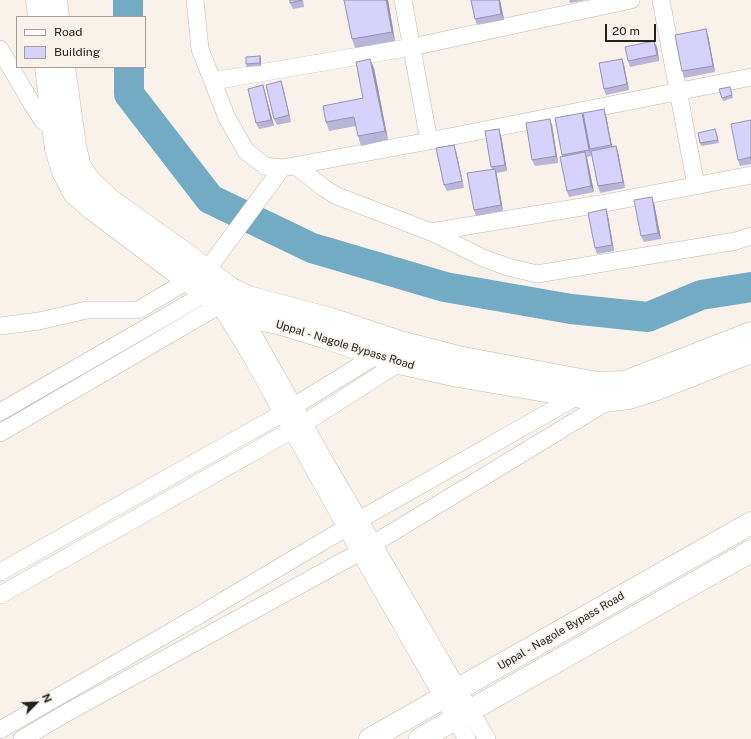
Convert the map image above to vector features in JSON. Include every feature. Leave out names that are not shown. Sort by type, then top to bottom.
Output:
[{"type":"street","points":[[37,0],[39,16]]},
{"type":"street","points":[[56,0],[58,16]]},
{"type":"street","points":[[195,0],[200,48],[227,118],[246,151],[265,166],[289,167],[429,141],[751,77]]},
{"type":"street","points":[[403,0],[429,141]]},
{"type":"street","points":[[213,81],[412,47],[631,0]]},
{"type":"street","points":[[661,0],[696,186]]},
{"type":"street","points":[[0,48],[43,121],[53,128]]},
{"type":"street","name":"Uppal - Nagole Bypass Road","points":[[46,68],[56,149],[61,166],[74,193],[91,208],[215,286],[248,297],[331,319],[392,339],[458,357],[597,383],[625,382],[751,333]]},
{"type":"street","name":"Uppal - Nagole Bypass Road","points":[[64,68],[75,146],[80,167],[90,181],[110,200],[215,286],[242,315],[324,337],[399,363],[458,376],[604,401],[629,398],[657,389],[751,352]]},
{"type":"street","points":[[0,433],[215,286],[234,232],[270,186],[289,167]]},
{"type":"street","points":[[289,167],[338,196],[431,232],[483,258],[508,267],[537,274],[736,241],[751,236]]},
{"type":"street","points":[[431,232],[600,204],[751,175]]},
{"type":"street","points":[[0,326],[39,321],[88,310],[138,310],[215,286]]},
{"type":"street","points":[[215,286],[251,356],[288,410],[366,548],[463,714],[487,739]]},
{"type":"street","points":[[0,412],[215,286]]},
{"type":"street","points":[[242,315],[288,410]]},
{"type":"street","points":[[0,572],[288,410],[377,355],[392,339]]},
{"type":"street","points":[[0,595],[298,427],[399,363],[416,346]]},
{"type":"street","points":[[22,739],[68,712],[366,548],[611,400],[625,382]]},
{"type":"street","points":[[0,730],[597,383]]},
{"type":"street","name":"Uppal - Nagole Bypass Road","points":[[370,739],[751,523]]},
{"type":"street","points":[[420,739],[751,552]]},
{"type":"street","points":[[463,714],[467,739]]},
{"type":"building","points":[[290,0],[302,0],[290,3]]},
{"type":"building","points":[[344,0],[386,0],[392,32],[352,39]]},
{"type":"building","points":[[471,0],[499,0],[501,14],[475,19]]},
{"type":"building","points":[[706,29],[713,66],[682,71],[675,35]]},
{"type":"building","points":[[654,41],[657,55],[628,61],[625,47]]},
{"type":"building","points":[[260,56],[260,63],[246,64],[246,57]]},
{"type":"building","points":[[370,59],[385,131],[358,136],[354,117],[326,122],[323,106],[363,98],[356,62]]},
{"type":"building","points":[[622,59],[627,84],[604,89],[599,63]]},
{"type":"building","points":[[281,81],[289,115],[274,119],[266,85]]},
{"type":"building","points":[[263,85],[271,120],[256,123],[248,89]]},
{"type":"building","points":[[730,87],[732,95],[722,98],[719,89]]},
{"type":"building","points":[[604,109],[611,145],[590,149],[583,113]]},
{"type":"building","points":[[582,113],[589,150],[562,155],[555,118]]},
{"type":"building","points":[[550,119],[556,156],[532,160],[526,123]]},
{"type":"building","points":[[751,120],[751,157],[738,160],[731,124]]},
{"type":"building","points":[[499,129],[505,165],[491,167],[485,131]]},
{"type":"building","points":[[715,129],[718,140],[700,143],[698,133]]},
{"type":"building","points":[[454,145],[462,181],[444,185],[436,148]]},
{"type":"building","points":[[616,146],[623,182],[598,186],[591,151]]},
{"type":"building","points":[[585,152],[591,186],[567,191],[560,157]]},
{"type":"building","points":[[495,169],[501,205],[474,210],[467,173]]},
{"type":"building","points":[[652,197],[658,233],[641,236],[634,200]]},
{"type":"building","points":[[606,209],[612,245],[595,248],[588,213]]},
{"type":"waterway","points":[[128,0],[128,16]]},
{"type":"waterway","points":[[129,68],[129,94],[210,199],[312,248],[445,287],[571,309],[648,317],[701,295],[751,287]]}]
